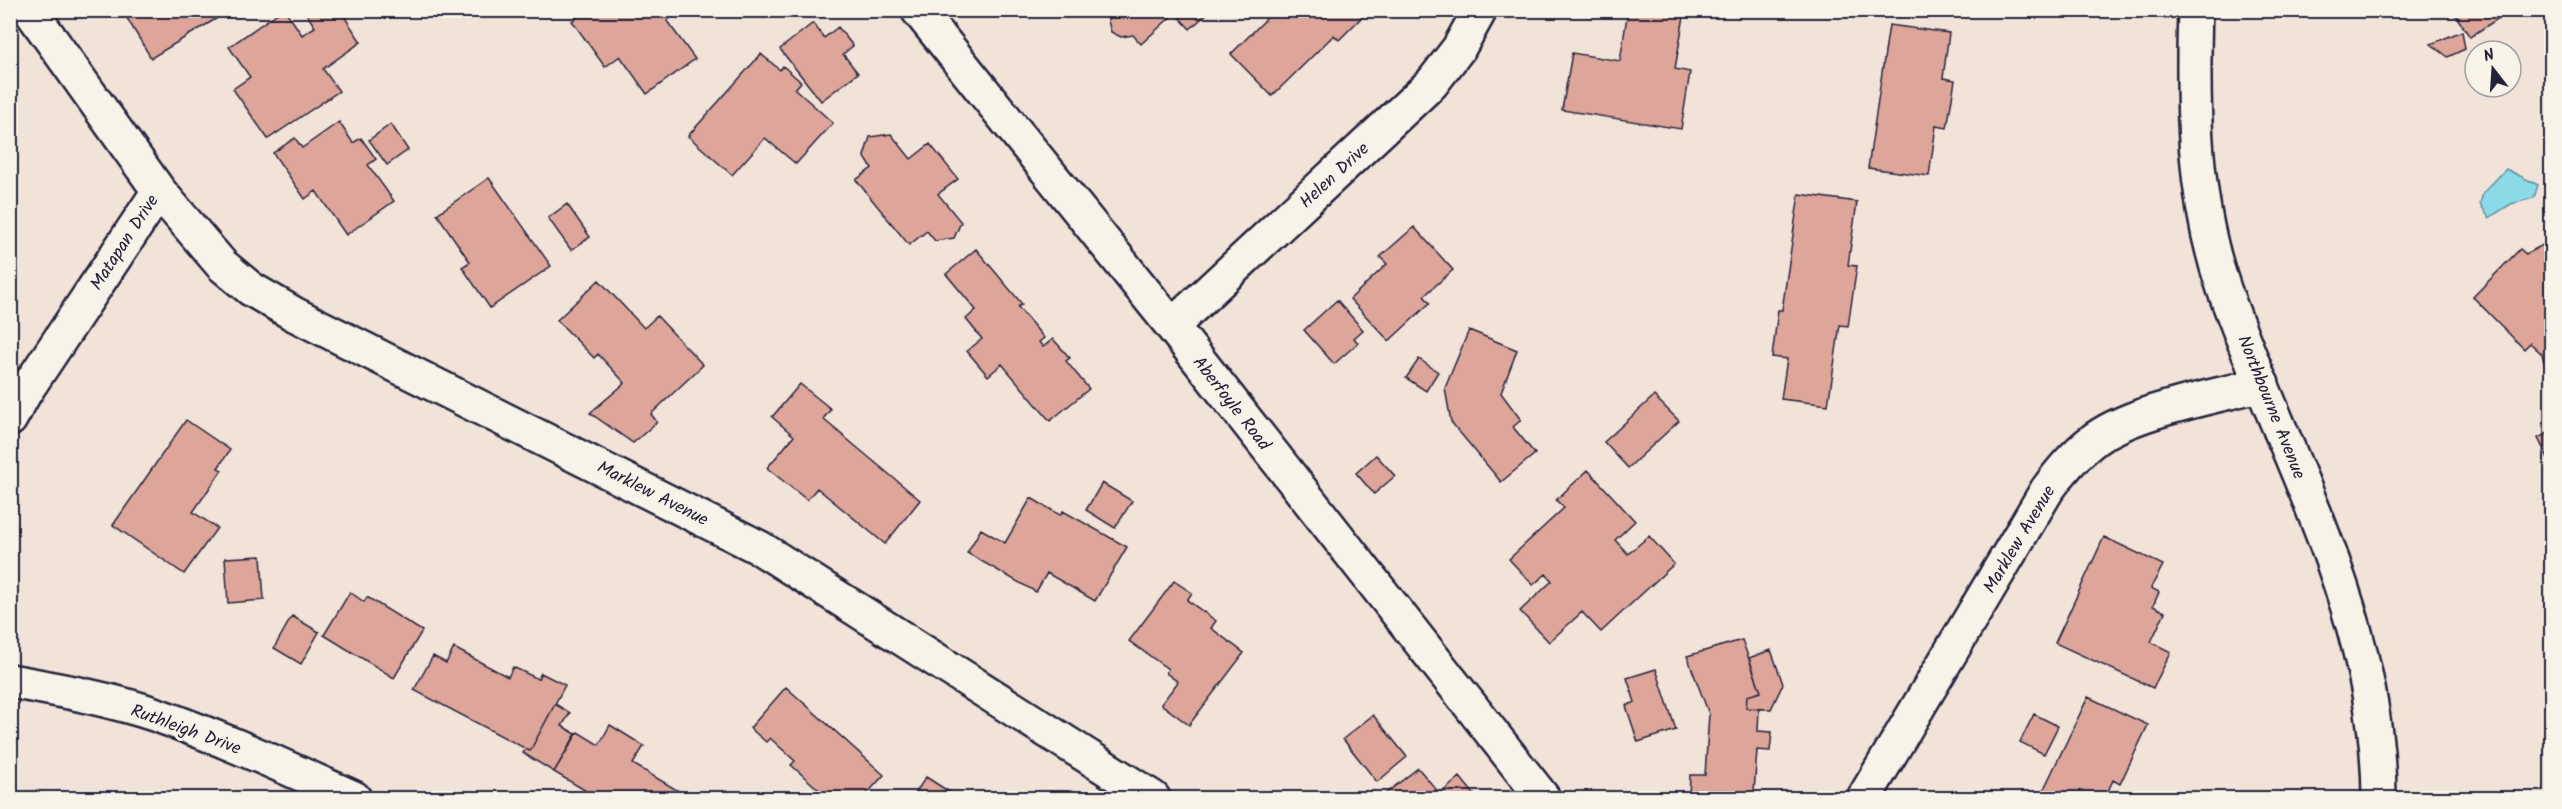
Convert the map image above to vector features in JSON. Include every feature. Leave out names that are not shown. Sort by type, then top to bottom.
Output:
[{"type":"street","name":"Matapan Drive","points":[[10,419],[25,392],[159,191],[30,10]]},
{"type":"street","name":"Aberfoyle Road","points":[[918,10],[1172,326],[1544,798]]},
{"type":"street","name":"Helen Drive","points":[[1172,326],[1432,82],[1459,48],[1480,10]]},
{"type":"street","name":"Northbourne Avenue","points":[[2195,10],[2194,90],[2205,219],[2223,288],[2339,577],[2362,653],[2373,717],[2379,798]]},
{"type":"street","name":"Marklew Avenue","points":[[159,191],[208,250],[251,289],[294,314],[760,548],[1153,798]]},
{"type":"street","name":"Marklew Avenue","points":[[1864,798],[2047,490],[2067,463],[2092,440],[2153,413],[2262,384]]},
{"type":"street","name":"Ruthleigh Drive","points":[[10,681],[88,695],[156,715],[267,759],[354,798]]},
{"type":"water","points":[[2506,169],[2538,185],[2534,198],[2511,204],[2489,218],[2480,204],[2483,193]]},
{"type":"building","points":[[122,10],[228,10],[229,11],[151,58]]},
{"type":"building","points":[[285,10],[302,35],[315,27],[304,10],[340,10],[361,42],[323,69],[339,91],[268,139],[233,89],[250,77],[229,47]]},
{"type":"building","points":[[587,10],[673,10],[675,14],[667,21],[695,59],[647,94],[620,56],[605,67],[572,21]]},
{"type":"building","points":[[1109,10],[1211,10],[1190,29],[1175,13],[1141,44],[1133,35],[1121,37],[1111,32],[1108,21]]},
{"type":"building","points":[[1275,10],[1369,10],[1339,40],[1334,35],[1272,96],[1231,54]]},
{"type":"building","points":[[1628,10],[1685,10],[1675,69],[1690,72],[1681,129],[1562,110],[1572,53],[1620,61]]},
{"type":"building","points":[[2452,10],[2511,10],[2470,37]]},
{"type":"building","points":[[813,23],[824,38],[838,27],[853,46],[843,54],[858,73],[821,101],[780,49]]},
{"type":"building","points":[[1889,25],[1949,33],[1943,78],[1955,80],[1947,128],[1936,126],[1929,176],[1868,168]]},
{"type":"building","points":[[2462,31],[2463,50],[2448,57],[2431,44]]},
{"type":"building","points":[[761,54],[780,70],[783,66],[801,82],[795,89],[833,123],[796,164],[765,138],[732,175],[688,136]]},
{"type":"building","points":[[339,122],[353,143],[361,138],[376,159],[368,165],[394,201],[346,235],[316,191],[305,199],[273,153],[295,138],[302,148]]},
{"type":"building","points":[[391,124],[408,150],[387,165],[369,140]]},
{"type":"building","points":[[891,134],[911,159],[930,144],[958,179],[938,194],[961,222],[954,238],[935,241],[927,231],[909,245],[856,180],[872,168],[864,156],[870,137]]},
{"type":"building","points":[[489,178],[551,266],[490,308],[462,267],[470,262],[437,214]]},
{"type":"building","points":[[1799,194],[1857,202],[1848,265],[1857,266],[1848,326],[1840,325],[1828,405],[1781,399],[1787,359],[1772,357],[1778,310],[1782,310]]},
{"type":"building","points":[[567,204],[590,237],[571,250],[548,218]]},
{"type":"building","points":[[1414,227],[1453,270],[1424,296],[1430,303],[1389,341],[1350,299],[1387,264],[1380,257]]},
{"type":"building","points":[[2552,240],[2552,392],[2542,354],[2530,343],[2524,349],[2473,297],[2520,249],[2526,254]]},
{"type":"building","points":[[976,249],[1022,304],[1018,307],[1044,338],[1039,342],[1043,347],[1053,339],[1070,358],[1066,361],[1089,389],[1050,421],[1002,364],[988,376],[967,351],[982,339],[966,319],[976,310],[946,274]]},
{"type":"building","points":[[599,280],[644,328],[657,316],[703,365],[651,414],[657,422],[633,443],[590,413],[625,383],[598,354],[594,358],[557,320]]},
{"type":"building","points":[[1337,300],[1363,330],[1354,338],[1358,343],[1334,364],[1304,330]]},
{"type":"building","points":[[1469,330],[1517,350],[1501,393],[1521,420],[1513,427],[1535,454],[1501,482],[1451,422],[1445,388]]},
{"type":"building","points":[[1419,359],[1438,372],[1426,391],[1406,378]]},
{"type":"building","points":[[800,384],[831,409],[823,419],[920,500],[885,544],[817,488],[807,500],[767,468],[794,436],[772,417]]},
{"type":"building","points":[[1654,396],[1679,421],[1628,468],[1604,442]]},
{"type":"building","points":[[186,420],[230,450],[218,468],[222,470],[193,512],[217,528],[184,574],[113,525]]},
{"type":"building","points":[[2552,431],[2552,466],[2538,438]]},
{"type":"building","points":[[1376,455],[1395,476],[1374,494],[1356,473]]},
{"type":"building","points":[[1588,470],[1635,521],[1615,540],[1628,554],[1649,536],[1674,564],[1601,632],[1582,612],[1549,642],[1520,611],[1552,581],[1546,574],[1533,585],[1509,559],[1564,508],[1556,500]]},
{"type":"building","points":[[1102,483],[1132,501],[1115,528],[1086,510]]},
{"type":"building","points":[[1031,498],[1060,515],[1063,511],[1127,547],[1095,601],[1047,573],[1036,592],[967,553],[981,529],[1005,543]]},
{"type":"building","points":[[2104,537],[2163,565],[2151,588],[2159,592],[2153,606],[2165,612],[2151,642],[2171,652],[2153,688],[2055,643]]},
{"type":"building","points":[[261,556],[264,600],[228,603],[225,558]]},
{"type":"building","points":[[1174,581],[1192,593],[1187,600],[1216,621],[1211,628],[1244,653],[1189,725],[1161,704],[1178,682],[1166,673],[1168,669],[1129,641]]},
{"type":"building","points":[[350,592],[364,602],[367,597],[422,631],[394,678],[324,635]]},
{"type":"building","points":[[292,616],[319,632],[301,664],[274,648]]},
{"type":"building","points":[[1742,640],[1761,692],[1747,696],[1746,708],[1759,709],[1758,731],[1772,732],[1770,751],[1757,750],[1754,792],[1746,798],[1689,798],[1690,775],[1705,775],[1709,714],[1687,656]]},
{"type":"building","points":[[454,648],[508,677],[513,667],[538,679],[541,673],[565,685],[530,751],[414,690],[433,656],[446,663]]},
{"type":"building","points":[[1771,650],[1783,684],[1771,709],[1746,708],[1747,696],[1761,692],[1749,658]]},
{"type":"building","points":[[1656,669],[1676,730],[1638,742],[1626,706],[1635,702],[1627,678]]},
{"type":"building","points":[[786,687],[884,775],[863,798],[825,798],[827,797],[791,765],[795,761],[770,738],[766,742],[750,728]]},
{"type":"building","points":[[2088,697],[2148,725],[2120,784],[2113,780],[2105,798],[2049,798],[2041,795]]},
{"type":"building","points":[[555,704],[570,713],[562,726],[576,734],[554,772],[523,753],[526,749],[530,751]]},
{"type":"building","points":[[2034,714],[2058,726],[2044,754],[2020,742]]},
{"type":"building","points":[[1373,715],[1407,757],[1377,782],[1343,739]]},
{"type":"building","points":[[610,725],[644,746],[633,764],[687,796],[686,798],[598,798],[554,772],[578,732],[599,745]]},
{"type":"building","points":[[1418,768],[1440,794],[1460,777],[1477,798],[1380,798]]},
{"type":"building","points":[[926,777],[959,798],[912,798]]}]
